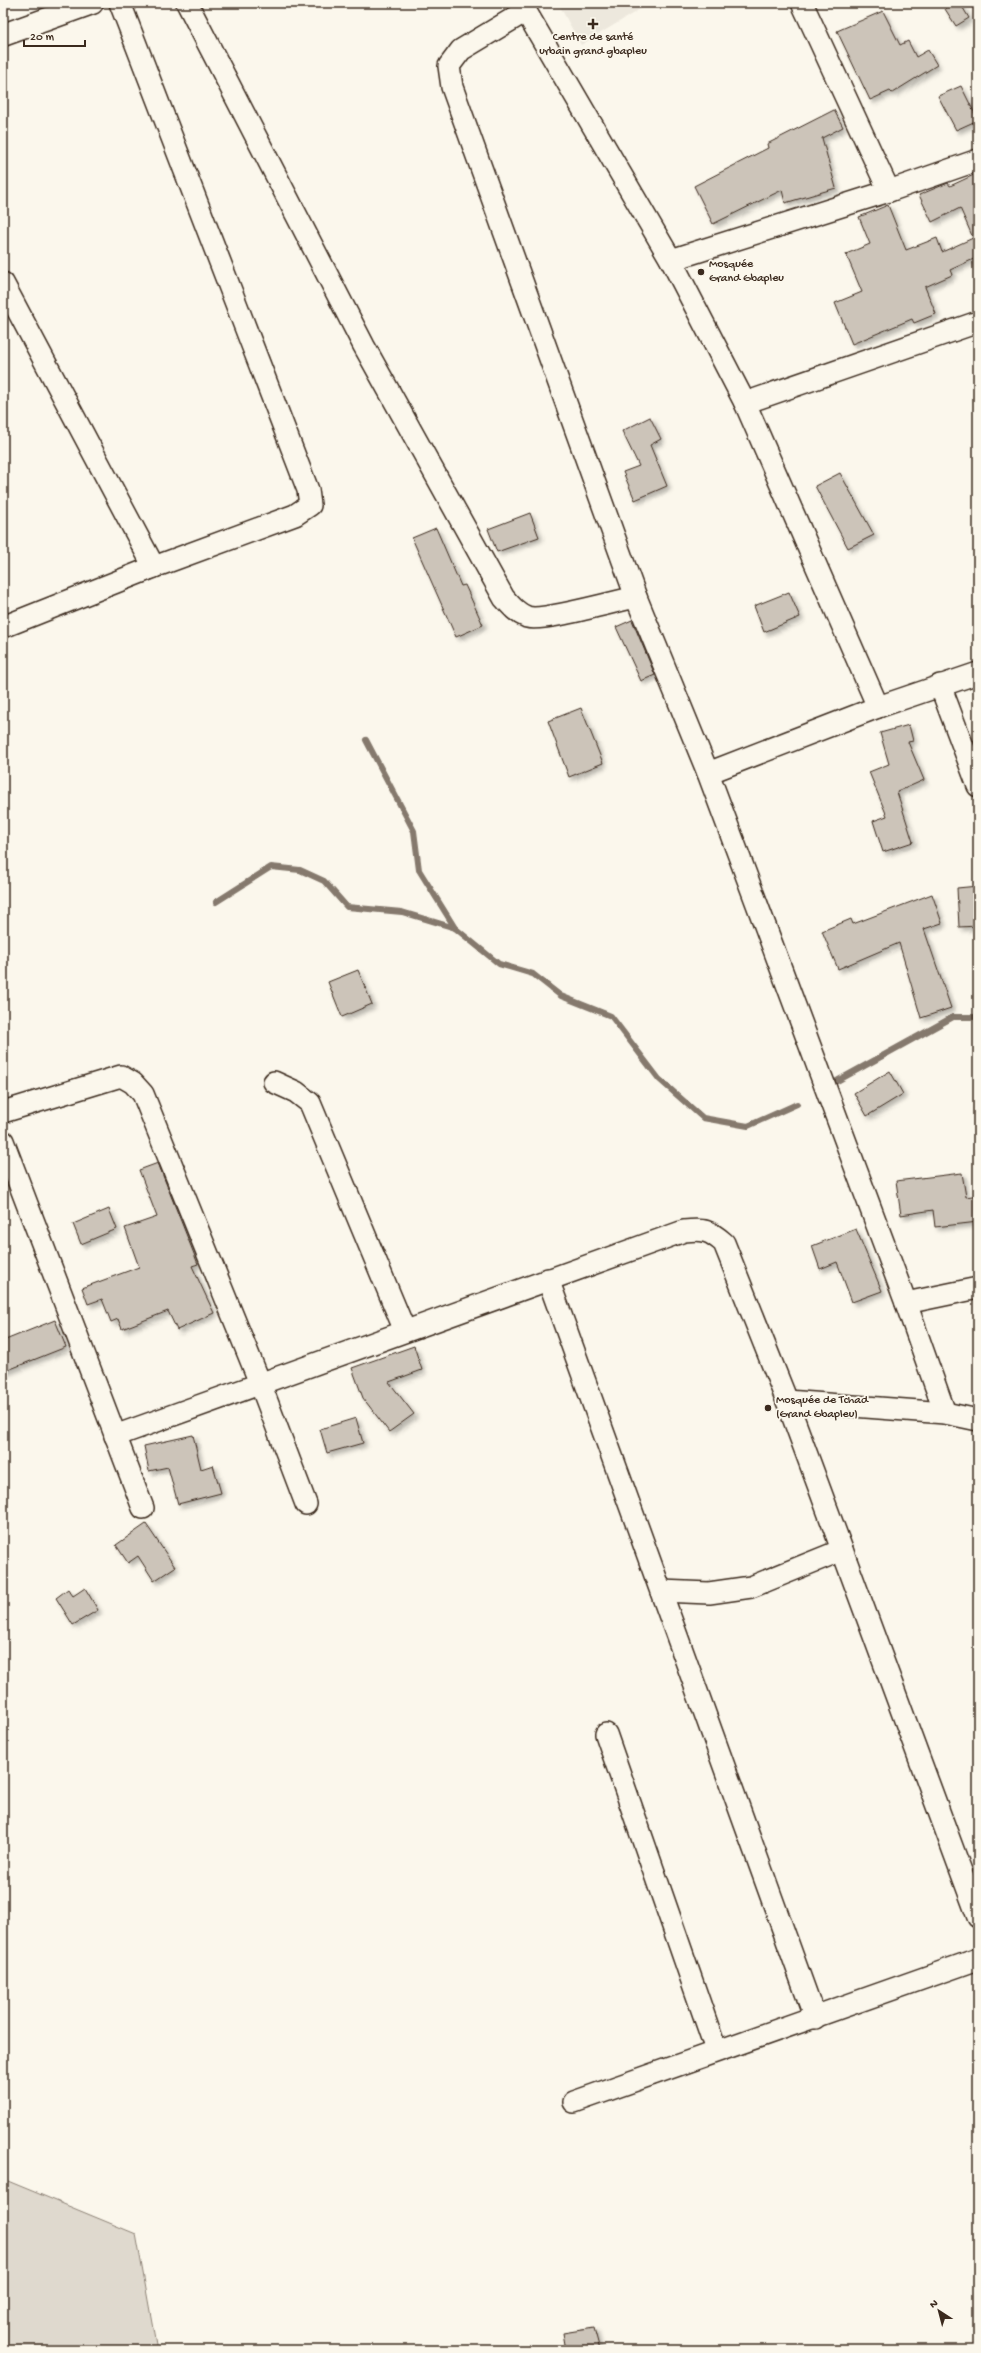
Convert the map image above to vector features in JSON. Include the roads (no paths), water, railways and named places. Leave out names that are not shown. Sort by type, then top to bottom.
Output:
[{"type":"main road","points":[[3,35],[92,3]]},
{"type":"street","points":[[3,627],[154,567],[295,515],[310,505],[308,490],[120,3]]},
{"type":"street","points":[[187,3],[364,346],[504,598],[513,610],[529,617],[547,616],[636,597]]},
{"type":"street","points":[[802,3],[889,191]]},
{"type":"street","points":[[878,707],[745,403],[671,260],[524,7],[461,50],[449,66],[452,87],[636,597],[708,773],[906,1303],[945,1412]]},
{"type":"street","points":[[671,260],[889,191],[978,160]]},
{"type":"street","points":[[3,283],[154,567]]},
{"type":"street","points":[[745,403],[978,322]]},
{"type":"street","points":[[708,773],[878,707],[978,673]]},
{"type":"street","points":[[940,685],[978,786]]},
{"type":"street","points":[[3,1112],[121,1076],[134,1083],[144,1094],[260,1383],[306,1504]]},
{"type":"street","points":[[274,1082],[296,1092],[310,1103],[405,1331]]},
{"type":"street","points":[[3,1140],[143,1508]]},
{"type":"street","points":[[115,1436],[684,1231],[700,1230],[711,1232],[724,1243],[787,1401],[978,1916]]},
{"type":"street","points":[[548,1279],[815,2018]]},
{"type":"street","points":[[906,1303],[978,1288]]},
{"type":"street","points":[[787,1401],[945,1412],[978,1420]]},
{"type":"street","points":[[661,1591],[710,1592],[751,1587],[842,1550]]},
{"type":"street","points":[[606,1734],[716,2050]]},
{"type":"street","points":[[574,2102],[716,2050],[815,2018],[978,1959]]},
{"type":"waterway","points":[[366,740],[414,831],[419,870],[455,928]]},
{"type":"waterway","points":[[216,902],[271,867],[300,870],[324,881],[347,907],[402,912],[455,928],[499,964],[533,974],[561,996],[611,1016],[659,1079],[703,1118],[748,1126],[797,1104]]},
{"type":"waterway","points":[[837,1081],[953,1017],[978,1017]]},
{"type":"place","name":"Centre de santé urbain grand gbapleu","points":[[593,24]]},
{"type":"place","name":"Mosquée Grand Gbapleu","points":[[701,272]]},
{"type":"place","name":"Mosquée de Tchad (Grand Gbapleu)","points":[[768,1408]]}]
